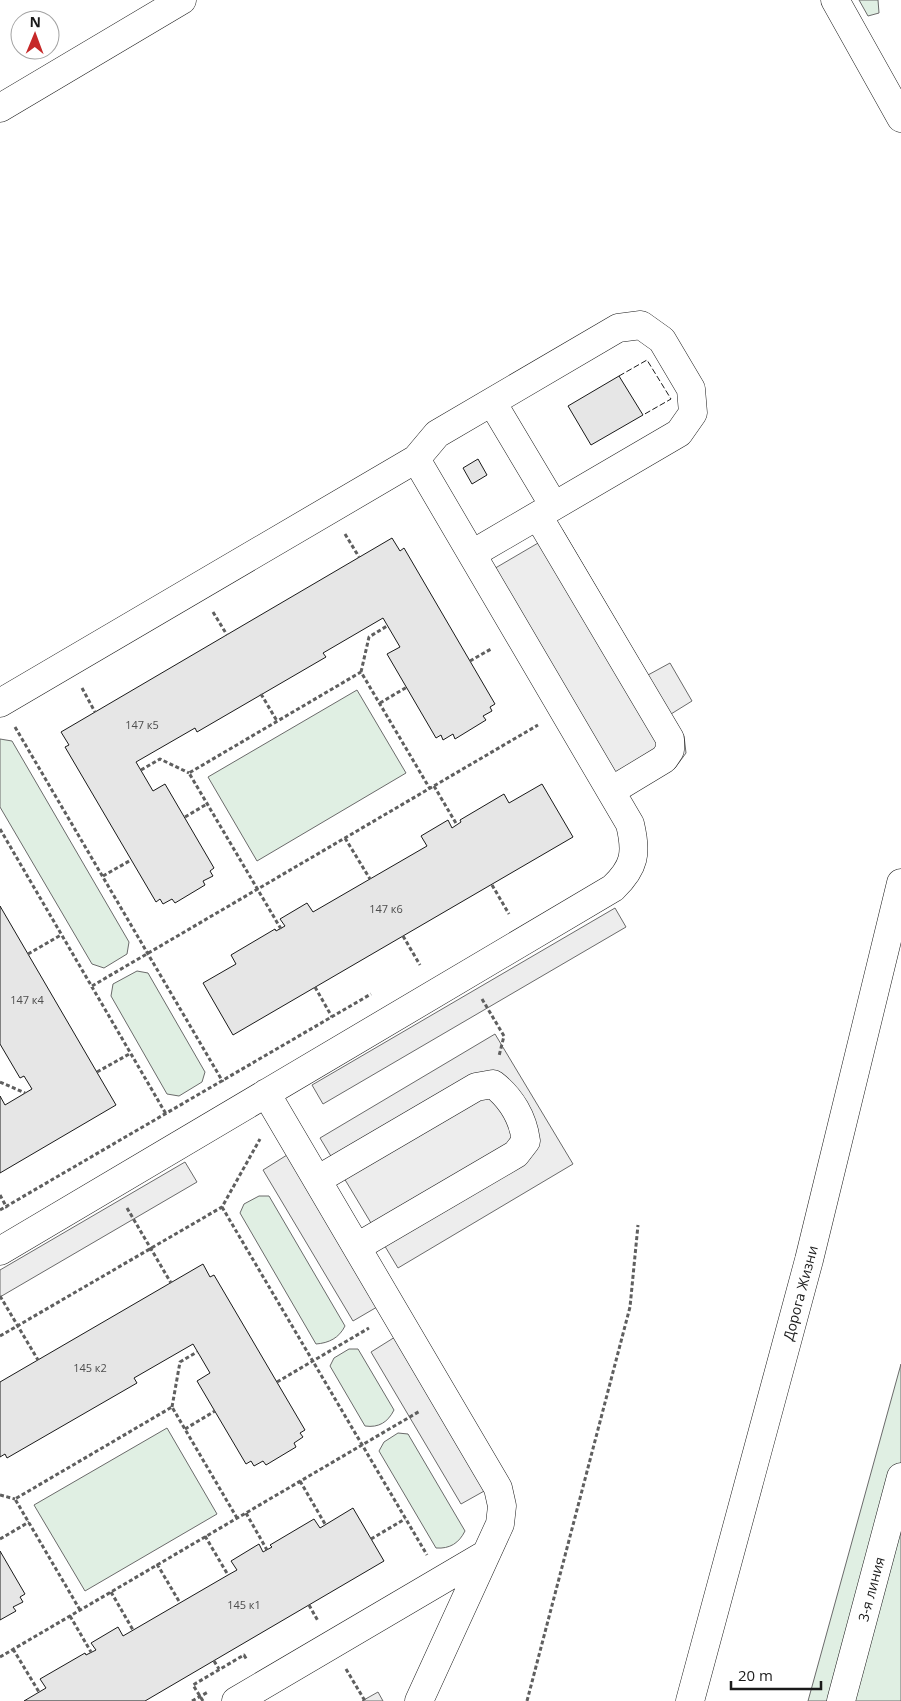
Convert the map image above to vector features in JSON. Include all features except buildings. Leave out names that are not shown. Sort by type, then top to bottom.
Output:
[{"type":"main road","points":[[0,108],[182,0]]},
{"type":"main road","points":[[835,0],[901,118]]},
{"type":"main road","points":[[0,703],[416,459],[437,434],[618,328],[641,325],[662,340],[691,389],[693,413],[679,433],[472,554]]},
{"type":"main road","points":[[492,402],[546,511],[670,739],[670,750],[664,759],[611,791]]},
{"type":"main road","points":[[0,1251],[613,888],[625,877],[633,860],[635,843],[630,824],[416,459]]},
{"type":"main road","name":"Дорога Жизни","points":[[690,1701],[809,1260],[901,883]]},
{"type":"main road","points":[[317,1180],[476,1086],[493,1084],[506,1094],[524,1126],[526,1141],[516,1154],[357,1247]]},
{"type":"main road","points":[[266,1094],[498,1488],[502,1506],[500,1524],[419,1701]]},
{"type":"main road","name":"3-я линия","points":[[841,1701],[901,1477]]},
{"type":"main road","points":[[236,1701],[486,1554]]},
{"type":"path","points":[[342,528],[359,557]]},
{"type":"path","points":[[210,606],[227,635]]},
{"type":"path","points":[[388,626],[369,637],[361,672],[430,789]]},
{"type":"path","points":[[470,661],[491,649]]},
{"type":"path","points":[[189,773],[361,672]]},
{"type":"path","points":[[78,682],[95,712]]},
{"type":"path","points":[[380,703],[407,687]]},
{"type":"path","points":[[261,694],[277,721]]},
{"type":"path","points":[[0,703],[258,1141]]},
{"type":"path","points":[[92,986],[563,710]]},
{"type":"path","points":[[141,770],[160,759],[189,773],[280,929]]},
{"type":"path","points":[[434,786],[457,825]]},
{"type":"path","points":[[185,817],[207,804]]},
{"type":"path","points":[[0,830],[183,1142]]},
{"type":"path","points":[[345,838],[370,879]]},
{"type":"path","points":[[103,876],[131,860]]},
{"type":"path","points":[[492,884],[509,914]]},
{"type":"path","points":[[501,919],[518,909]]},
{"type":"path","points":[[28,954],[62,934]]},
{"type":"path","points":[[403,936],[420,966]]},
{"type":"path","points":[[412,970],[428,961]]},
{"type":"path","points":[[468,974],[504,1036],[493,1084]]},
{"type":"path","points":[[315,987],[332,1017]]},
{"type":"path","points":[[0,1210],[372,994]]},
{"type":"path","points":[[97,1072],[130,1053]]},
{"type":"path","points":[[0,1082],[25,1093]]},
{"type":"path","points":[[0,1336],[222,1207],[258,1141],[285,1125]]},
{"type":"path","points":[[113,1184],[171,1283]]},
{"type":"path","points":[[222,1207],[441,1581]]},
{"type":"path","points":[[527,1701],[630,1307],[638,1225]]},
{"type":"path","points":[[0,1296],[38,1360]]},
{"type":"path","points":[[277,1382],[395,1313]]},
{"type":"path","points":[[198,1352],[180,1362],[172,1407],[237,1518]]},
{"type":"path","points":[[0,1656],[444,1397]]},
{"type":"path","points":[[0,1495],[15,1499],[172,1407]]},
{"type":"path","points":[[184,1429],[215,1411]]},
{"type":"path","points":[[300,1481],[325,1524]]},
{"type":"path","points":[[15,1499],[80,1610]]},
{"type":"path","points":[[246,1513],[267,1550]]},
{"type":"path","points":[[371,1539],[405,1519]]},
{"type":"path","points":[[0,1539],[28,1522]]},
{"type":"path","points":[[205,1536],[228,1575]]},
{"type":"path","points":[[158,1564],[180,1603]]},
{"type":"path","points":[[111,1592],[133,1630]]},
{"type":"path","points":[[70,1616],[91,1652]]},
{"type":"path","points":[[14,1649],[39,1692]]},
{"type":"path","points":[[214,1661],[219,1669]]},
{"type":"green space","points":[[859,0],[878,0],[879,13],[868,16]]},
{"type":"green space","points":[[357,690],[406,773],[257,861],[208,777]]},
{"type":"green space","points":[[0,739],[12,741],[129,942],[127,954],[104,968],[92,964],[0,807]]},
{"type":"green space","points":[[137,971],[148,973],[205,1072],[202,1082],[179,1096],[167,1094],[111,996],[113,984]]},
{"type":"green space","points":[[259,1196],[269,1196],[345,1326],[340,1334],[333,1339],[316,1344],[240,1213],[244,1204]]},
{"type":"green space","points":[[349,1349],[358,1349],[394,1410],[386,1421],[379,1425],[365,1426],[330,1366],[334,1358]]},
{"type":"green space","points":[[901,1364],[901,1701],[808,1701]]},
{"type":"green space","points":[[167,1428],[217,1514],[85,1591],[34,1505]]},
{"type":"green space","points":[[398,1433],[408,1434],[465,1531],[457,1542],[450,1546],[436,1548],[379,1451],[384,1442]]},
{"type":"shaded area","points":[[562,529],[648,675],[670,663],[692,701],[671,714],[684,736],[686,753],[675,768],[625,797],[492,570]]},
{"type":"shaded area","points":[[615,908],[626,927],[323,1104],[312,1085]]},
{"type":"shaded area","points":[[495,1034],[573,1164],[398,1268],[320,1138]]},
{"type":"shaded area","points":[[287,1155],[377,1307],[353,1321],[263,1170]]},
{"type":"shaded area","points":[[185,1162],[197,1182],[0,1297],[0,1270]]},
{"type":"shaded area","points":[[395,1337],[486,1490],[461,1504],[371,1352]]},
{"type":"shaded area","points":[[378,1692],[383,1701],[362,1701]]},
{"type":"fence","points":[[619,376],[647,360],[671,399],[643,415]]}]
